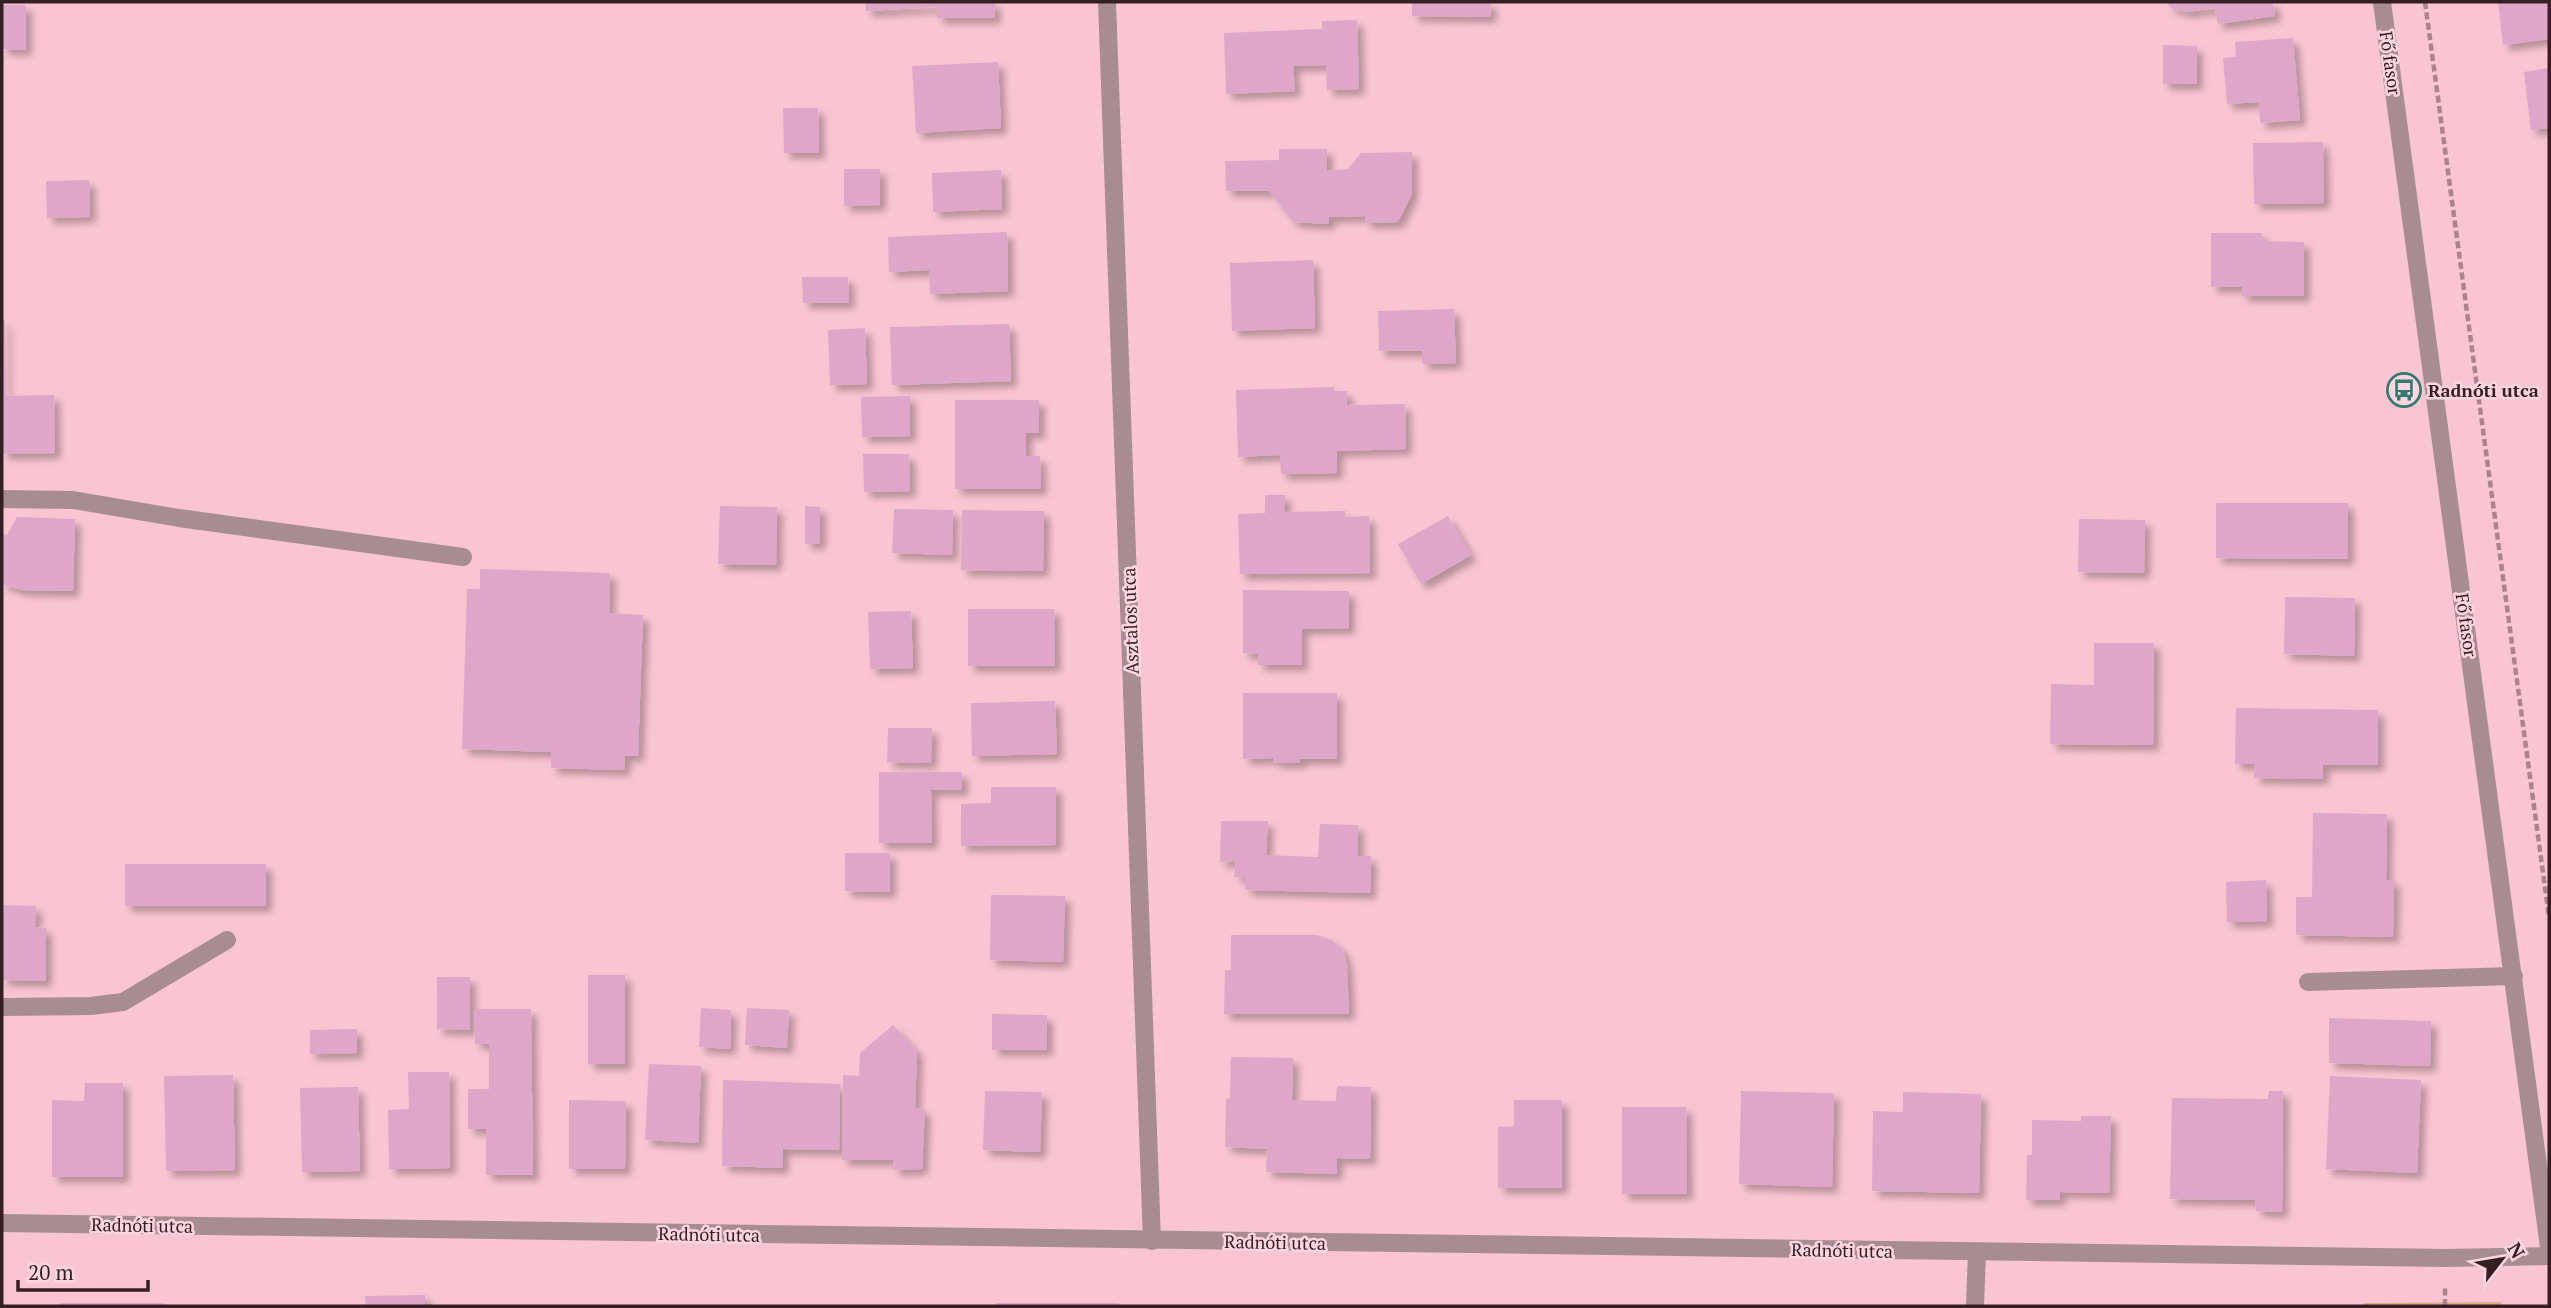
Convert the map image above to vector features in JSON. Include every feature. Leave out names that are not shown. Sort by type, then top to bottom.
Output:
[{"type":"street","name":"Asztalos utca","points":[[1107,2],[1153,1241]]},
{"type":"street","name":"Fő fasor","points":[[2382,2],[2549,1247]]},
{"type":"street","points":[[2,499],[73,500],[179,518],[463,557]]},
{"type":"street","points":[[2,1007],[91,1006],[123,1002],[227,940]]},
{"type":"street","points":[[2308,982],[2514,976]]},
{"type":"street","name":"Radnóti utca","points":[[2,1223],[1977,1252],[2445,1258],[2549,1256]]},
{"type":"street","points":[[1975,1306],[1977,1252]]},
{"type":"path","points":[[2425,2],[2549,917]]},
{"type":"shaded area","points":[[2501,1302],[2502,1306],[2364,1306],[2364,1303]]},
{"type":"building","points":[[865,2],[995,2],[995,18],[937,18],[937,7],[866,11]]},
{"type":"building","points":[[1412,2],[1491,2],[1490,17],[1412,16]]},
{"type":"building","points":[[2166,2],[2273,2],[2275,16],[2218,24],[2215,8],[2187,12],[2171,8]]},
{"type":"building","points":[[2498,2],[2549,2],[2549,39],[2503,45]]},
{"type":"building","points":[[2,5],[26,5],[26,50],[2,49]]},
{"type":"building","points":[[1357,20],[1359,89],[1327,90],[1326,65],[1293,66],[1295,91],[1226,94],[1224,33],[1322,29],[1322,21]]},
{"type":"building","points":[[2293,38],[2300,120],[2260,123],[2259,102],[2227,104],[2223,58],[2236,57],[2235,42]]},
{"type":"building","points":[[2163,45],[2197,46],[2197,84],[2163,84]]},
{"type":"building","points":[[998,62],[1001,128],[916,133],[912,66]]},
{"type":"building","points":[[2549,68],[2549,128],[2531,130],[2524,72]]},
{"type":"building","points":[[783,108],[818,108],[819,153],[784,153]]},
{"type":"building","points":[[2323,142],[2324,203],[2254,204],[2253,143]]},
{"type":"building","points":[[1279,149],[1327,149],[1327,171],[1348,169],[1361,153],[1412,152],[1412,194],[1398,222],[1365,223],[1365,216],[1329,217],[1329,224],[1294,222],[1269,191],[1226,191],[1225,161],[1279,160]]},
{"type":"building","points":[[844,169],[880,169],[880,205],[844,206]]},
{"type":"building","points":[[1001,170],[1002,209],[933,212],[932,173]]},
{"type":"building","points":[[89,180],[90,217],[47,218],[46,181]]},
{"type":"building","points":[[1007,232],[1008,291],[930,294],[929,270],[889,272],[888,237]]},
{"type":"building","points":[[2211,233],[2262,233],[2261,241],[2304,242],[2304,296],[2242,296],[2242,287],[2211,287]]},
{"type":"building","points":[[1313,260],[1315,328],[1232,331],[1230,263]]},
{"type":"building","points":[[802,277],[848,277],[849,303],[803,303]]},
{"type":"building","points":[[1454,309],[1456,363],[1422,364],[1422,351],[1379,351],[1378,311]]},
{"type":"building","points":[[2,320],[5,320],[6,396],[54,395],[55,453],[2,454]]},
{"type":"building","points":[[1009,324],[1011,381],[892,385],[890,327]]},
{"type":"building","points":[[865,328],[867,384],[830,385],[828,330]]},
{"type":"building","points":[[1334,387],[1334,391],[1347,391],[1347,405],[1405,404],[1406,449],[1337,451],[1337,473],[1281,474],[1280,455],[1238,457],[1236,390]]},
{"type":"building","points":[[910,396],[910,436],[862,437],[861,397]]},
{"type":"building","points":[[955,400],[1039,400],[1039,433],[1026,433],[1026,456],[1040,456],[1041,489],[955,489]]},
{"type":"building","points":[[863,454],[909,454],[910,491],[864,492]]},
{"type":"building","points":[[1265,495],[1285,495],[1285,512],[1345,511],[1345,517],[1369,516],[1370,573],[1240,574],[1238,514],[1265,513]]},
{"type":"building","points":[[2216,503],[2348,503],[2348,559],[2216,558]]},
{"type":"building","points":[[720,506],[777,507],[776,565],[718,564]]},
{"type":"building","points":[[805,506],[820,507],[820,543],[805,544]]},
{"type":"building","points":[[894,509],[953,510],[952,555],[892,553]]},
{"type":"building","points":[[962,510],[1044,511],[1043,571],[961,570]]},
{"type":"building","points":[[1448,516],[1471,555],[1421,584],[1398,544]]},
{"type":"building","points":[[17,517],[75,519],[73,591],[21,590],[2,584],[2,534],[7,535]]},
{"type":"building","points":[[2079,519],[2145,520],[2144,573],[2078,572]]},
{"type":"building","points":[[480,569],[610,573],[609,613],[643,615],[638,756],[625,756],[624,770],[551,768],[551,752],[462,749],[467,589],[480,589]]},
{"type":"building","points":[[1243,590],[1349,591],[1349,628],[1302,629],[1302,665],[1258,665],[1258,654],[1243,653]]},
{"type":"building","points":[[2285,597],[2355,598],[2354,656],[2284,654]]},
{"type":"building","points":[[968,609],[1054,609],[1055,666],[968,666]]},
{"type":"building","points":[[911,611],[913,668],[870,669],[868,612]]},
{"type":"building","points":[[2094,643],[2154,643],[2153,745],[2050,744],[2051,684],[2094,685]]},
{"type":"building","points":[[1243,693],[1337,693],[1337,759],[1300,759],[1300,763],[1273,762],[1273,758],[1243,759]]},
{"type":"building","points":[[1055,701],[1057,754],[972,756],[971,703]]},
{"type":"building","points":[[2236,708],[2378,710],[2378,765],[2323,765],[2323,779],[2254,778],[2254,764],[2235,764]]},
{"type":"building","points":[[888,728],[932,728],[931,763],[887,762]]},
{"type":"building","points":[[879,772],[962,772],[962,790],[931,790],[932,843],[879,843]]},
{"type":"building","points":[[991,787],[1056,787],[1056,845],[961,846],[961,804],[991,803]]},
{"type":"building","points":[[2313,813],[2387,814],[2386,880],[2394,880],[2393,937],[2296,935],[2296,897],[2312,897]]},
{"type":"building","points":[[1221,821],[1268,821],[1266,855],[1318,857],[1320,824],[1358,825],[1358,856],[1371,856],[1370,893],[1245,890],[1245,877],[1234,877],[1236,861],[1220,862]]},
{"type":"building","points":[[845,853],[890,853],[890,892],[845,891]]},
{"type":"building","points":[[125,864],[266,864],[266,906],[125,906]]},
{"type":"building","points":[[2266,880],[2267,921],[2227,922],[2226,882]]},
{"type":"building","points":[[991,895],[1065,896],[1063,962],[990,960]]},
{"type":"building","points":[[2,905],[36,906],[35,927],[46,928],[46,981],[2,980]]},
{"type":"building","points":[[1231,935],[1317,935],[1332,940],[1343,950],[1347,966],[1349,1014],[1224,1014],[1225,970],[1231,970]]},
{"type":"building","points":[[588,975],[625,975],[625,1064],[588,1064]]},
{"type":"building","points":[[437,977],[470,977],[470,1030],[437,1029]]},
{"type":"building","points":[[701,1008],[731,1010],[730,1049],[699,1047]]},
{"type":"building","points":[[747,1008],[789,1010],[787,1048],[745,1045]]},
{"type":"building","points":[[474,1009],[531,1009],[533,1175],[486,1175],[486,1129],[468,1129],[468,1089],[489,1089],[489,1044],[475,1044]]},
{"type":"building","points":[[992,1014],[1047,1015],[1047,1050],[992,1050]]},
{"type":"building","points":[[2329,1018],[2431,1021],[2430,1066],[2329,1063]]},
{"type":"building","points":[[893,1025],[917,1051],[915,1108],[925,1109],[922,1169],[893,1170],[894,1160],[842,1160],[843,1075],[859,1076],[860,1053]]},
{"type":"building","points":[[357,1029],[357,1053],[310,1054],[310,1030]]},
{"type":"building","points":[[1231,1057],[1293,1058],[1292,1100],[1336,1101],[1337,1086],[1371,1087],[1370,1159],[1337,1158],[1337,1174],[1266,1172],[1267,1149],[1225,1147],[1226,1098],[1230,1099]]},
{"type":"building","points":[[649,1064],[701,1066],[698,1143],[645,1140]]},
{"type":"building","points":[[408,1072],[449,1072],[450,1168],[389,1169],[388,1110],[409,1109]]},
{"type":"building","points":[[233,1075],[235,1170],[166,1171],[164,1076]]},
{"type":"building","points":[[2330,1076],[2421,1080],[2417,1173],[2326,1169]]},
{"type":"building","points":[[723,1080],[840,1084],[839,1150],[783,1149],[783,1168],[722,1166]]},
{"type":"building","points":[[85,1083],[123,1083],[123,1177],[52,1177],[52,1100],[84,1101]]},
{"type":"building","points":[[358,1087],[360,1171],[302,1172],[300,1088]]},
{"type":"building","points":[[985,1091],[1042,1092],[1040,1152],[983,1150]]},
{"type":"building","points":[[1741,1091],[1834,1093],[1832,1187],[1739,1184]]},
{"type":"building","points":[[2269,1091],[2283,1091],[2282,1212],[2256,1211],[2255,1200],[2170,1199],[2172,1098],[2268,1099]]},
{"type":"building","points":[[1903,1092],[1981,1094],[1979,1193],[1872,1191],[1873,1111],[1903,1112]]},
{"type":"building","points":[[569,1100],[626,1101],[625,1169],[569,1169]]},
{"type":"building","points":[[1514,1100],[1562,1100],[1562,1188],[1498,1188],[1498,1127],[1514,1126]]},
{"type":"building","points":[[1622,1107],[1686,1107],[1687,1194],[1622,1194]]},
{"type":"building","points":[[2081,1116],[2111,1116],[2109,1193],[2060,1192],[2060,1200],[2026,1200],[2027,1155],[2032,1155],[2032,1120],[2081,1121]]},
{"type":"building","points":[[425,1295],[425,1306],[366,1306],[365,1296]]},
{"type":"building","points":[[60,1303],[163,1303],[163,1306],[60,1306]]},
{"type":"building","points":[[997,1303],[1119,1303],[1119,1306],[997,1306]]},
{"type":"place","name":"Radnóti utca","points":[[2404,390]]}]
